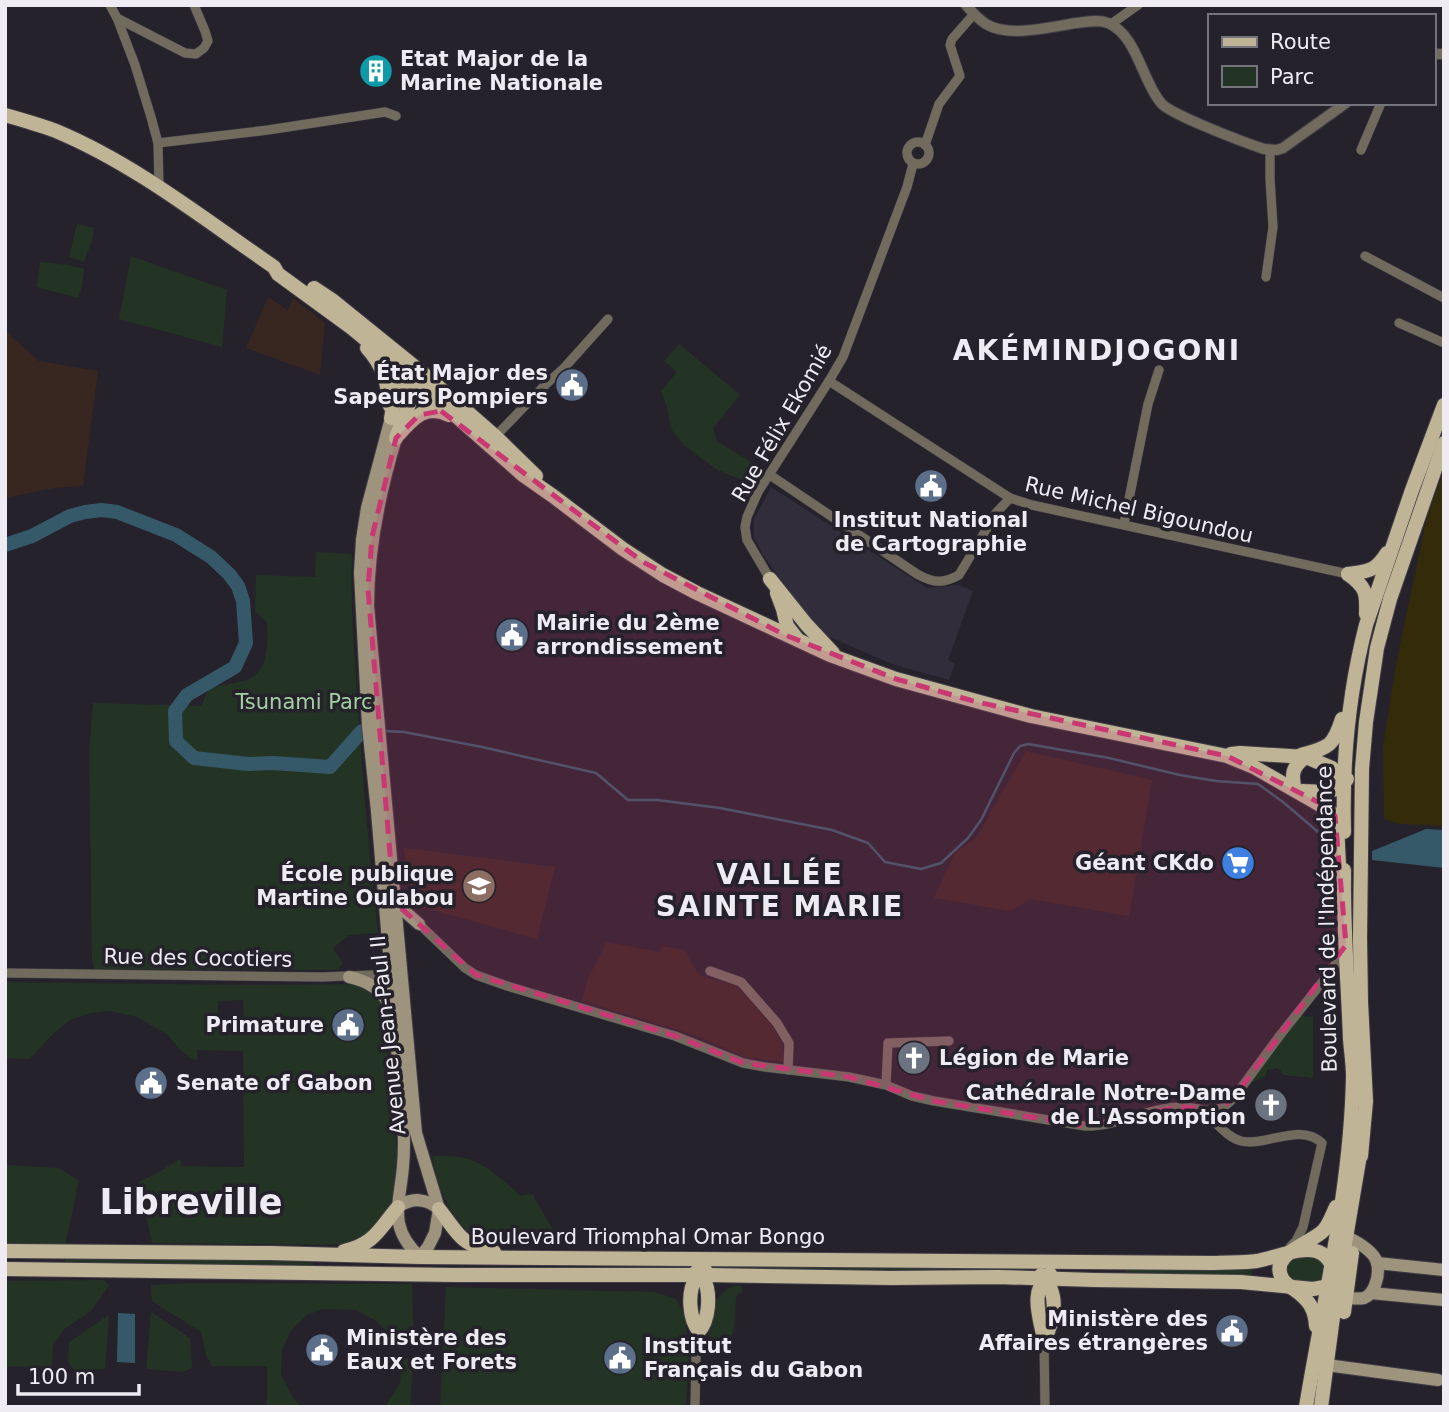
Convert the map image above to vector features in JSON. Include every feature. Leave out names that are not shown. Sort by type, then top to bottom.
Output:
[{"type":"main road","points":[[5,115],[56,131],[114,160],[159,187],[274,267],[278,274],[411,377],[464,424]]},
{"type":"main road","points":[[274,267],[285,268],[431,380],[491,437],[529,468],[553,496],[603,536],[697,593],[836,657],[896,679],[1031,716],[1227,756],[1254,767],[1329,810],[1345,830]]},
{"type":"main road","points":[[322,306],[378,362],[384,373],[391,418]]},
{"type":"main road","points":[[347,313],[402,360],[411,377],[413,393],[396,438]]},
{"type":"main road","points":[[391,418],[399,385],[411,377],[421,377],[491,437]]},
{"type":"main road","name":"Boulevard de l'Indépendance","points":[[1335,1276],[1353,1076],[1344,879],[1345,744],[1352,691],[1366,625],[1444,405]]},
{"type":"main road","points":[[396,438],[413,419],[427,411],[441,411],[491,437]]},
{"type":"main road","name":"Avenue Jean-Paul II","points":[[391,418],[367,508],[360,573],[361,611],[397,934],[394,1019],[405,1132],[398,1207]]},
{"type":"main road","name":"Avenue Jean-Paul II","points":[[396,438],[372,537],[369,570],[377,811],[416,1133],[439,1209]]},
{"type":"main road","name":"Boulevard de l'Indépendance","points":[[1335,1276],[1353,1240],[1366,1089],[1360,951],[1363,753],[1374,667],[1390,598],[1444,443]]},
{"type":"main road","points":[[1348,575],[1366,572],[1378,566],[1394,543]]},
{"type":"main road","points":[[1348,575],[1362,586],[1365,592],[1366,625]]},
{"type":"main road","points":[[770,579],[785,602],[836,657]]},
{"type":"main road","points":[[1295,790],[1331,792],[1345,780],[1350,770],[1359,700],[1370,647],[1380,612],[1390,598]]},
{"type":"main road","points":[[753,620],[770,618],[785,602]]},
{"type":"main road","points":[[785,602],[796,613],[798,625],[791,636]]},
{"type":"main road","points":[[1278,780],[1295,756],[1332,743],[1352,691]]},
{"type":"main road","points":[[1227,756],[1240,753],[1295,756],[1325,764],[1345,780]]},
{"type":"main road","points":[[1295,756],[1296,765],[1292,772],[1295,790]]},
{"type":"main road","points":[[1346,856],[1355,934],[1360,951]]},
{"type":"main road","points":[[394,902],[419,924]]},
{"type":"main road","points":[[397,934],[408,922],[419,924]]},
{"type":"main road","points":[[349,976],[368,982],[376,988],[386,998],[394,1019]]},
{"type":"main road","points":[[1306,1407],[1317,1341],[1335,1276],[1344,1255],[1361,1149]]},
{"type":"main road","points":[[1317,1341],[1313,1309],[1303,1295],[1284,1282],[1280,1272],[1281,1263],[1286,1253],[1325,1228],[1342,1192]]},
{"type":"main road","points":[[328,1255],[355,1249],[369,1241],[398,1207],[409,1201],[420,1200],[432,1203],[439,1209],[457,1234],[470,1243],[494,1252],[523,1256]]},
{"type":"main road","points":[[398,1207],[397,1218],[407,1242],[420,1257],[432,1264],[444,1268],[516,1270],[545,1276]]},
{"type":"main road","points":[[295,1272],[330,1266],[406,1264],[420,1257],[428,1247],[435,1233],[439,1209]]},
{"type":"main road","points":[[1346,1298],[1363,1298],[1371,1293],[1377,1282],[1377,1263],[1370,1251],[1353,1240]]},
{"type":"main road","name":"Boulevard Triomphal Omar Bongo","points":[[5,1251],[420,1257],[1190,1262],[1256,1261],[1286,1253]]},
{"type":"main road","points":[[1286,1253],[1308,1251],[1326,1257],[1346,1298],[1327,1407]]},
{"type":"main road","points":[[608,1257],[639,1263],[690,1267],[705,1284],[708,1303],[705,1322],[699,1331],[682,1289],[677,1283],[657,1275]]},
{"type":"main road","points":[[691,1307],[693,1285],[699,1275],[713,1266],[792,1259]]},
{"type":"main road","points":[[933,1260],[961,1266],[1036,1271],[1051,1287],[1054,1306],[1044,1342]]},
{"type":"main road","points":[[1254,1282],[1256,1261]]},
{"type":"main road","points":[[1037,1309],[1039,1288],[1045,1278],[1054,1271],[1065,1268],[1190,1262]]},
{"type":"main road","points":[[5,1263],[47,1264],[68,1270]]},
{"type":"main road","points":[[1377,1263],[1444,1270]]},
{"type":"main road","name":"Boulevard Triomphal Omar Bongo","points":[[5,1269],[545,1276],[998,1277],[1254,1282],[1290,1287]]},
{"type":"main road","points":[[708,1303],[726,1283],[750,1276]]},
{"type":"main road","points":[[1290,1287],[1317,1289],[1335,1276]]},
{"type":"main road","points":[[1321,1407],[1337,1294],[1335,1276]]},
{"type":"main road","points":[[998,1277],[1023,1286],[1031,1296],[1037,1309],[1044,1342]]},
{"type":"main road","points":[[1054,1306],[1072,1286],[1094,1280]]},
{"type":"main road","points":[[1371,1293],[1444,1300]]},
{"type":"main road","points":[[1334,1366],[1438,1380]]},
{"type":"street","points":[[110,5],[135,65],[158,143],[159,187]]},
{"type":"street","points":[[117,18],[185,53],[197,54],[208,41],[194,5]]},
{"type":"street","points":[[1111,24],[1138,5]]},
{"type":"street","points":[[925,145],[939,104],[960,76],[950,45],[970,10],[992,27],[1007,30],[1090,21],[1111,24],[1125,37],[1158,98],[1166,107],[1270,150],[1283,148],[1343,105]]},
{"type":"street","points":[[1361,150],[1380,105]]},
{"type":"street","points":[[158,143],[385,112],[396,116]]},
{"type":"street","points":[[914,143],[922,143],[929,151],[928,158],[924,163],[913,164],[908,159],[908,148],[914,143]]},
{"type":"street","points":[[1266,277],[1273,227],[1270,150]]},
{"type":"street","name":"Rue Félix Ekomié","points":[[770,579],[751,550],[745,534],[747,517],[842,357],[907,187],[913,164]]},
{"type":"street","points":[[1365,256],[1444,299]]},
{"type":"street","points":[[491,437],[564,368],[608,319]]},
{"type":"street","points":[[1399,323],[1444,343]]},
{"type":"street","points":[[1124,524],[1148,404],[1159,370]]},
{"type":"street","name":"Rue Michel Bigoundou","points":[[829,381],[1010,498],[1348,575]]},
{"type":"street","points":[[770,475],[917,573],[929,580],[940,582],[959,576],[991,520],[1010,498]]},
{"type":"street","points":[[419,924],[465,968],[476,975],[675,1036],[743,1063],[849,1077],[886,1085],[912,1096],[934,1101],[1085,1126],[1097,1126],[1180,1107],[1210,1111],[1225,1107],[1338,961],[1346,945]]},
{"type":"street","points":[[710,971],[741,982],[777,1023],[789,1043],[788,1070]]},
{"type":"street","name":"Rue des Cocotiers","points":[[5,973],[349,976],[395,974]]},
{"type":"street","points":[[1325,978],[1339,974],[1345,975],[1348,980]]},
{"type":"street","points":[[886,1085],[888,1043],[949,1041]]},
{"type":"street","points":[[1192,1108],[1208,1115],[1231,1137],[1240,1141],[1310,1135],[1322,1143],[1301,1233],[1286,1253]]},
{"type":"street","points":[[695,1407],[699,1331]]},
{"type":"street","points":[[1044,1342],[1045,1407]]},
{"type":"highlighted area","points":[[441,411],[643,562],[785,635],[896,679],[977,702],[1227,756],[1320,803],[1335,816],[1346,945],[1233,1099],[1217,1110],[1180,1107],[1085,1126],[934,1101],[849,1077],[743,1063],[675,1036],[476,975],[394,902],[368,589],[372,537],[396,438],[419,415]]},
{"type":"shaded area","points":[[268,297],[288,310],[293,298],[325,323],[320,375],[246,348]]},
{"type":"shaded area","points":[[5,331],[39,361],[98,371],[83,486],[54,488],[5,498]]},
{"type":"shaded area","points":[[771,487],[927,588],[959,585],[973,591],[948,660],[955,664],[949,680],[892,664],[827,636],[812,622],[763,555],[754,537],[754,519]]},
{"type":"shaded area","points":[[1026,751],[1152,780],[1129,916],[1030,899],[1011,911],[934,898],[955,853],[976,838]]},
{"type":"shaded area","name":"École publique Martine Oulabou","points":[[404,848],[555,867],[537,939],[411,904]]},
{"type":"shaded area","points":[[605,942],[660,952],[662,946],[684,950],[699,975],[737,986],[759,1010],[773,1026],[783,1045],[783,1062],[744,1057],[697,1036],[582,1001],[588,978]]},
{"type":"green space","points":[[77,224],[94,228],[84,262],[69,257]]},
{"type":"green space","points":[[131,256],[227,290],[222,347],[119,319]]},
{"type":"green space","points":[[40,262],[84,269],[78,298],[37,287]]},
{"type":"green space","points":[[679,344],[740,395],[713,428],[717,441],[759,467],[751,484],[716,469],[685,446],[671,429],[661,391],[677,372],[664,361]]},
{"type":"green space","name":"Tsunami Parc","points":[[316,552],[352,554],[359,723],[378,933],[349,935],[333,948],[343,963],[338,970],[94,969],[89,750],[93,703],[201,706],[209,688],[254,676],[265,659],[268,636],[267,622],[255,612],[256,575],[315,577]]},
{"type":"green space","points":[[5,982],[359,984],[382,1002],[385,1014],[397,1151],[390,1209],[370,1235],[351,1245],[152,1243],[138,1182],[180,1159],[182,1166],[244,1167],[243,1051],[197,1050],[197,1060],[192,1059],[180,1050],[168,1035],[137,1017],[110,1011],[91,1013],[70,1020],[30,1059],[5,1058]],"holes":[[[243,1000],[244,1025],[218,1025],[218,1001]]]},
{"type":"green space","points":[[1301,1016],[1313,1017],[1313,1078],[1284,1075],[1281,1070],[1274,1068],[1268,1069],[1265,1077],[1250,1083]]},
{"type":"green space","points":[[432,1156],[471,1160],[491,1171],[521,1196],[533,1195],[552,1228],[554,1246],[494,1243],[469,1232],[459,1222],[444,1197]]},
{"type":"green space","points":[[5,1165],[59,1168],[79,1181],[65,1245],[5,1243]]},
{"type":"green space","points":[[1300,1256],[1316,1259],[1324,1264],[1320,1280],[1305,1283],[1289,1277],[1288,1266]]},
{"type":"green space","points":[[65,1257],[313,1260],[313,1265],[65,1264]]},
{"type":"green space","points":[[936,1265],[954,1271],[742,1270],[741,1267]]},
{"type":"green space","points":[[1252,1268],[1252,1275],[1125,1274],[1125,1270]]},
{"type":"green space","points":[[104,1280],[109,1285],[91,1311],[64,1329],[53,1346],[52,1366],[5,1367],[5,1281]]},
{"type":"green space","points":[[412,1284],[414,1341],[393,1337],[375,1320],[355,1310],[323,1309],[307,1315],[291,1330],[282,1351],[281,1375],[294,1399],[302,1407],[267,1407],[267,1366],[212,1366],[206,1355],[201,1332],[152,1301],[151,1285]]},
{"type":"green space","points":[[741,1285],[742,1292],[736,1298],[732,1337],[724,1346],[714,1344],[708,1336],[716,1303],[725,1291]]},
{"type":"green space","points":[[446,1287],[655,1292],[676,1299],[685,1315],[689,1352],[686,1407],[440,1407]]},
{"type":"green space","points":[[151,1312],[190,1338],[192,1368],[183,1372],[146,1369]]},
{"type":"green space","points":[[109,1315],[105,1369],[73,1369],[68,1362],[69,1342]]},
{"type":"green space","points":[[414,1357],[410,1407],[385,1407],[400,1383],[402,1360]]},
{"type":"sand","points":[[1444,469],[1444,826],[1400,824],[1384,819],[1383,747],[1396,664],[1426,521]]},
{"type":"water","points":[[1426,829],[1444,830],[1444,868],[1372,860],[1372,851]]},
{"type":"water","points":[[118,1313],[135,1314],[135,1363],[117,1362]]},
{"type":"waterway","points":[[5,545],[32,536],[70,516],[102,510],[117,512],[176,535],[211,557],[229,574],[238,586],[243,601],[246,643],[235,667],[187,695],[175,711],[176,741],[194,758],[248,764],[330,767],[362,731]]},
{"type":"waterway","points":[[385,731],[404,732],[482,747],[596,773],[628,800],[657,800],[720,808],[832,830],[868,843],[885,862],[921,869],[941,863],[968,838],[981,820],[1014,753],[1020,746],[1028,744],[1109,758],[1180,775],[1258,784],[1332,841]]},
{"type":"place","name":"Etat Major de la Marine Nationale","points":[[376,71]]},
{"type":"place","name":"État Major des Sapeurs Pompiers","points":[[572,385]]},
{"type":"place","name":"Institut National de Cartographie","points":[[931,486]]},
{"type":"place","name":"Mairie du 2ème arrondissement","points":[[512,635]]},
{"type":"place","name":"Géant CKdo","points":[[1238,863]]},
{"type":"place","name":"École publique Martine Oulabou","points":[[479,886]]},
{"type":"place","name":"Primature","points":[[348,1025]]},
{"type":"place","name":"Légion de Marie","points":[[914,1058]]},
{"type":"place","name":"Senate of Gabon","points":[[151,1083]]},
{"type":"place","name":"Cathédrale Notre-Dame de L'Assomption","points":[[1271,1105]]},
{"type":"place","name":"Ministère des Affaires étrangères","points":[[1232,1331]]},
{"type":"place","name":"Ministère des Eaux et Forets","points":[[322,1350]]},
{"type":"place","name":"Institut Français du Gabon","points":[[620,1358]]},
{"type":"district","name":"AKÉMINDJOGONI","points":[[1097,350]]},
{"type":"district","name":"VALLÉE SAINTE MARIE","points":[[780,890]]},
{"type":"district","name":"Libreville","points":[[191,1202]]}]
